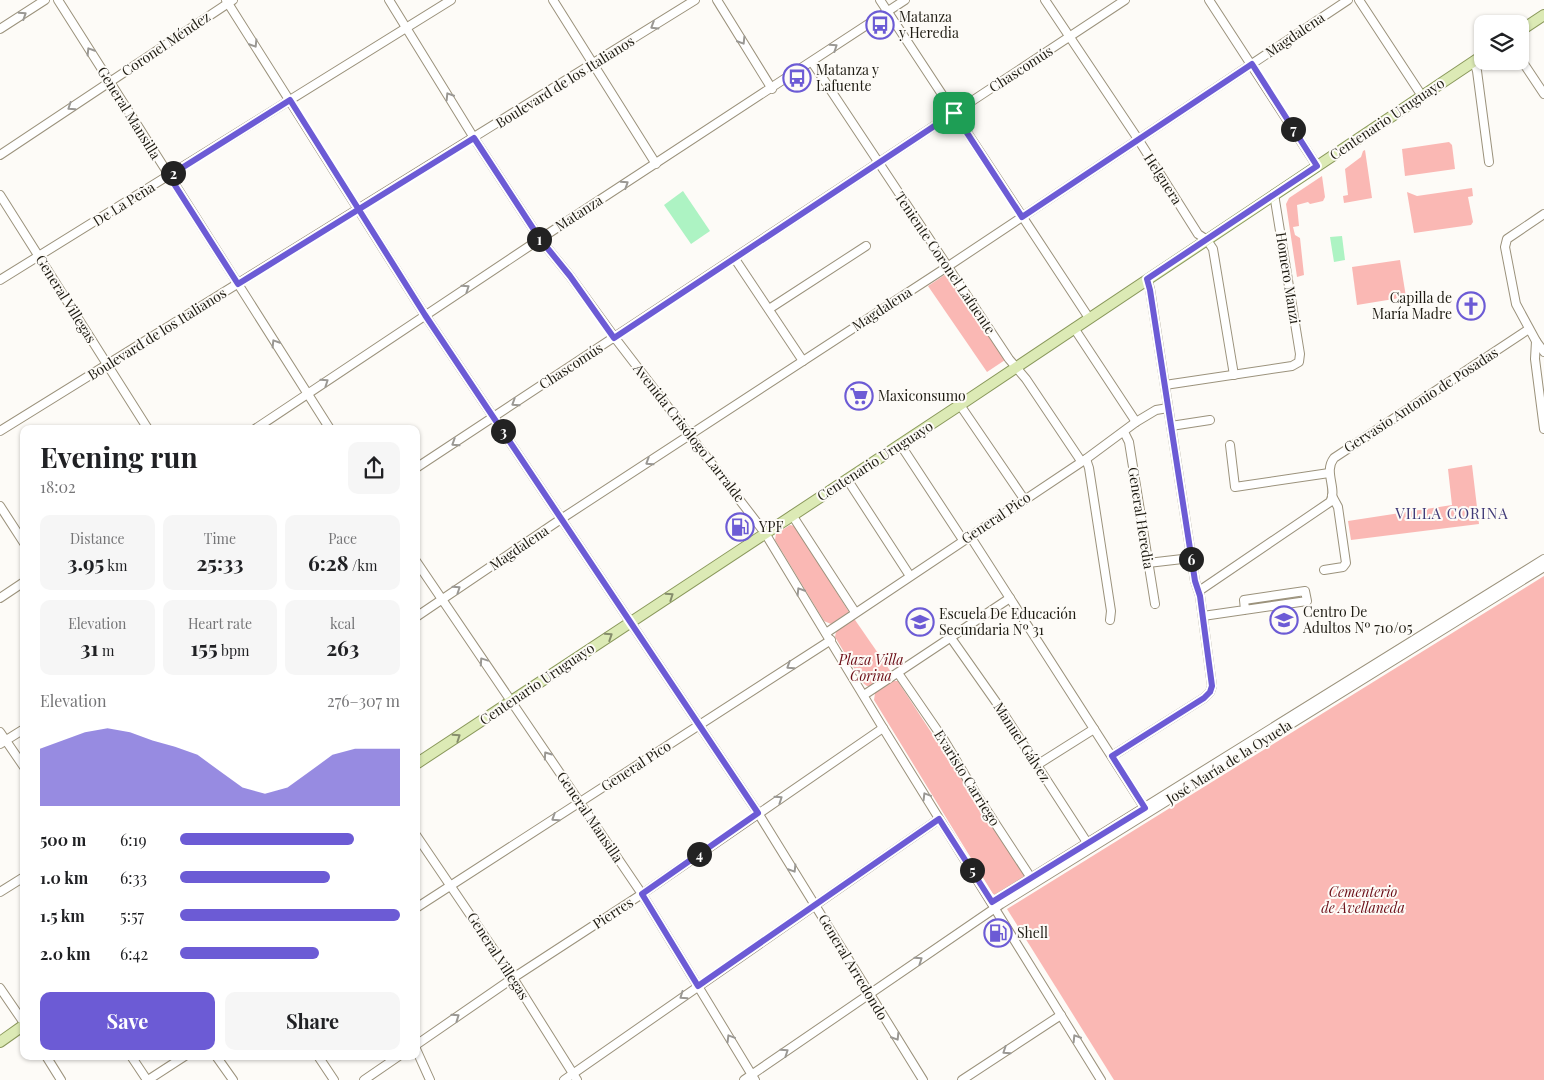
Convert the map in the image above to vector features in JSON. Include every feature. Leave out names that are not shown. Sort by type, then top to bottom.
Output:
[{"type":"main road","points":[[1529,25],[1544,15]]},
{"type":"main road","name":"Centenario Uruguayo","points":[[420,761],[960,405],[1474,61]]},
{"type":"main road","points":[[0,1042],[20,1027]]},
{"type":"street","points":[[0,29],[45,0]]},
{"type":"street","name":"General Mansilla","points":[[58,0],[327,425]]},
{"type":"street","name":"Avenida Crisólogo Larralde","points":[[389,0],[474,138],[540,239],[570,276],[614,338],[765,532],[883,728],[1101,1080]]},
{"type":"street","name":"De La Peña","points":[[0,280],[451,0]]},
{"type":"street","points":[[553,0],[656,164]]},
{"type":"street","name":"Boulevard de los Italianos","points":[[0,431],[695,0]]},
{"type":"street","points":[[717,0],[772,89]]},
{"type":"street","points":[[880,0],[1089,318]]},
{"type":"street","name":"Matanza","points":[[261,425],[540,239],[772,89],[905,0]]},
{"type":"street","name":"Helguera","points":[[1045,0],[1138,139],[1198,234],[1207,240],[1214,249],[1234,375]]},
{"type":"street","name":"Chascomús","points":[[420,465],[1125,0]]},
{"type":"street","points":[[1209,0],[1317,166]]},
{"type":"street","name":"Magdalena","points":[[420,614],[561,519],[947,267],[1348,0]]},
{"type":"street","points":[[1359,0],[1422,96]]},
{"type":"street","name":"Coronel Méndez","points":[[0,155],[229,1]]},
{"type":"street","name":"General Arredondo","points":[[229,1],[425,315],[629,623],[758,813],[923,1080]]},
{"type":"street","name":"Teniente Coronel Lafuente","points":[[812,62],[1015,367],[1026,379],[1089,468],[1111,611],[1110,620]]},
{"type":"street","points":[[1478,70],[1489,162]]},
{"type":"street","points":[[1528,70],[1544,94]]},
{"type":"street","name":"Homero Manzi","points":[[1234,375],[1292,366],[1299,362],[1300,354],[1274,194]]},
{"type":"street","name":"General Villegas","points":[[0,195],[145,425]]},
{"type":"street","points":[[1544,214],[1507,239],[1505,247],[1513,294],[1518,308],[1544,352]]},
{"type":"street","points":[[769,309],[866,246]]},
{"type":"street","points":[[735,259],[802,361]]},
{"type":"street","points":[[1112,756],[1204,698],[1210,692],[1212,681],[1199,591],[1195,581],[1191,558],[1147,279]]},
{"type":"street","points":[[1074,328],[1136,422]]},
{"type":"street","name":"Gervasio Antonio de Posadas","points":[[1329,473],[1329,467],[1334,458],[1529,329]]},
{"type":"street","points":[[1536,341],[1535,359],[1543,406],[1544,429]]},
{"type":"street","points":[[1165,385],[1234,375]]},
{"type":"street","points":[[960,405],[1024,499]]},
{"type":"street","name":"General Pico","points":[[826,633],[1084,460],[1136,422],[1156,410],[1168,408]]},
{"type":"street","points":[[1171,426],[1210,420]]},
{"type":"street","name":"General Heredia","points":[[1124,432],[1129,442],[1156,604]]},
{"type":"street","points":[[900,444],[1010,598],[1146,810]]},
{"type":"street","points":[[1230,445],[1235,487],[1329,473],[1332,496],[1338,507],[1346,563],[1344,568],[1324,570]]},
{"type":"street","points":[[847,479],[910,576]]},
{"type":"street","points":[[1199,591],[1326,506],[1332,496]]},
{"type":"street","points":[[1,511],[20,537]]},
{"type":"street","points":[[792,515],[855,612]]},
{"type":"street","points":[[1148,563],[1191,558]]},
{"type":"street","name":"José María de la Oyuela","points":[[744,1080],[753,1077],[994,905],[1544,560]]},
{"type":"street","name":"General Mansilla","points":[[420,567],[642,894],[753,1077]]},
{"type":"street","name":"José María de la Oyuela","points":[[1146,810],[1544,567]]},
{"type":"street","points":[[0,598],[20,585]]},
{"type":"street","points":[[1203,616],[1245,610],[1307,601],[1305,591],[1244,600],[1245,610]]},
{"type":"street","points":[[864,695],[1010,598]]},
{"type":"street","name":"Manuel Gálvez","points":[[951,638],[1089,846]]},
{"type":"street","name":"General Pico","points":[[420,905],[830,640]]},
{"type":"street","name":"Evaristo Carriego","points":[[898,673],[944,740],[1033,881]]},
{"type":"street","name":"Pierres","points":[[420,1042],[513,978],[642,894],[883,728]]},
{"type":"street","points":[[1037,765],[1094,729]]},
{"type":"street","points":[[3,742],[20,731]]},
{"type":"street","points":[[0,732],[3,742],[20,762]]},
{"type":"street","points":[[564,1080],[575,1077],[698,986],[939,819]]},
{"type":"street","name":"General Villegas","points":[[420,841],[452,885],[513,978],[575,1077]]},
{"type":"street","points":[[0,892],[20,880]]},
{"type":"street","points":[[0,988],[20,1018]]},
{"type":"street","points":[[962,1080],[1061,1015]]},
{"type":"street","points":[[420,1058],[430,1080]]},
{"type":"street","points":[[49,1060],[62,1080]]},
{"type":"street","points":[[134,1060],[147,1080],[179,1060]]},
{"type":"street","points":[[219,1060],[233,1080]]},
{"type":"street","points":[[321,1060],[334,1080]]},
{"type":"street","points":[[364,1080],[393,1060]]},
{"type":"green space","points":[[1449,142],[1452,145],[1455,169],[1405,176],[1402,149]]},
{"type":"green space","points":[[1365,150],[1372,198],[1344,203],[1343,196],[1348,195],[1345,169],[1361,157]]},
{"type":"green space","points":[[1322,176],[1325,197],[1323,201],[1297,205],[1299,226],[1293,227],[1295,235],[1300,238],[1304,275],[1297,277],[1286,204],[1289,198]]},
{"type":"green space","points":[[1472,188],[1473,196],[1468,197],[1473,222],[1471,225],[1414,233],[1407,192],[1417,196]]},
{"type":"green space","points":[[1400,260],[1406,297],[1357,305],[1352,267]]},
{"type":"green space","points":[[946,274],[1005,360],[987,372],[928,286]]},
{"type":"green space","points":[[1472,465],[1479,524],[1351,540],[1348,521],[1452,505],[1448,469]]},
{"type":"green space","points":[[790,525],[795,526],[849,612],[831,624],[824,621],[775,540],[776,534]]},
{"type":"green space","name":"Cementerio de Avellaneda","points":[[1544,576],[1544,1080],[1114,1080],[1007,909]]},
{"type":"green space","name":"Plaza Villa Corina","points":[[853,617],[891,672],[871,686],[863,683],[835,637],[836,632]]},
{"type":"green space","points":[[892,681],[898,681],[1025,876],[997,895],[993,894],[874,700],[875,693]]},
{"type":"shaded area","points":[[683,191],[710,231],[691,244],[664,205]]},
{"type":"shaded area","points":[[1342,236],[1345,260],[1334,262],[1330,237]]},
{"type":"place","name":"Matanza y Heredia","points":[[880,25]]},
{"type":"place","name":"Matanza y Lafuente","points":[[797,78]]},
{"type":"place","name":"Capilla de María Madre","points":[[1471,306]]},
{"type":"place","name":"Maxiconsumo","points":[[859,396]]},
{"type":"place","name":"YPF","points":[[740,527]]},
{"type":"place","name":"Centro De Adultos Nº 710/05","points":[[1284,620]]},
{"type":"place","name":"Escuela De Educación Secundaria Nº 31","points":[[920,622]]},
{"type":"place","name":"Shell","points":[[998,933]]},
{"type":"district","name":"VILLA CORINA","points":[[1452,514]]},
{"type":"route","points":[[954,113],[614,338],[570,276],[540,239],[474,138],[359,210],[238,284],[169,176],[290,100],[359,210],[384,248],[425,315],[521,457],[629,623],[660,665],[758,813],[642,894],[698,986],[939,819],[992,902],[1145,808],[1112,756],[1204,698],[1210,692],[1212,686],[1200,596],[1195,581],[1147,279],[1317,166],[1252,64],[1022,217],[954,113]]}]
